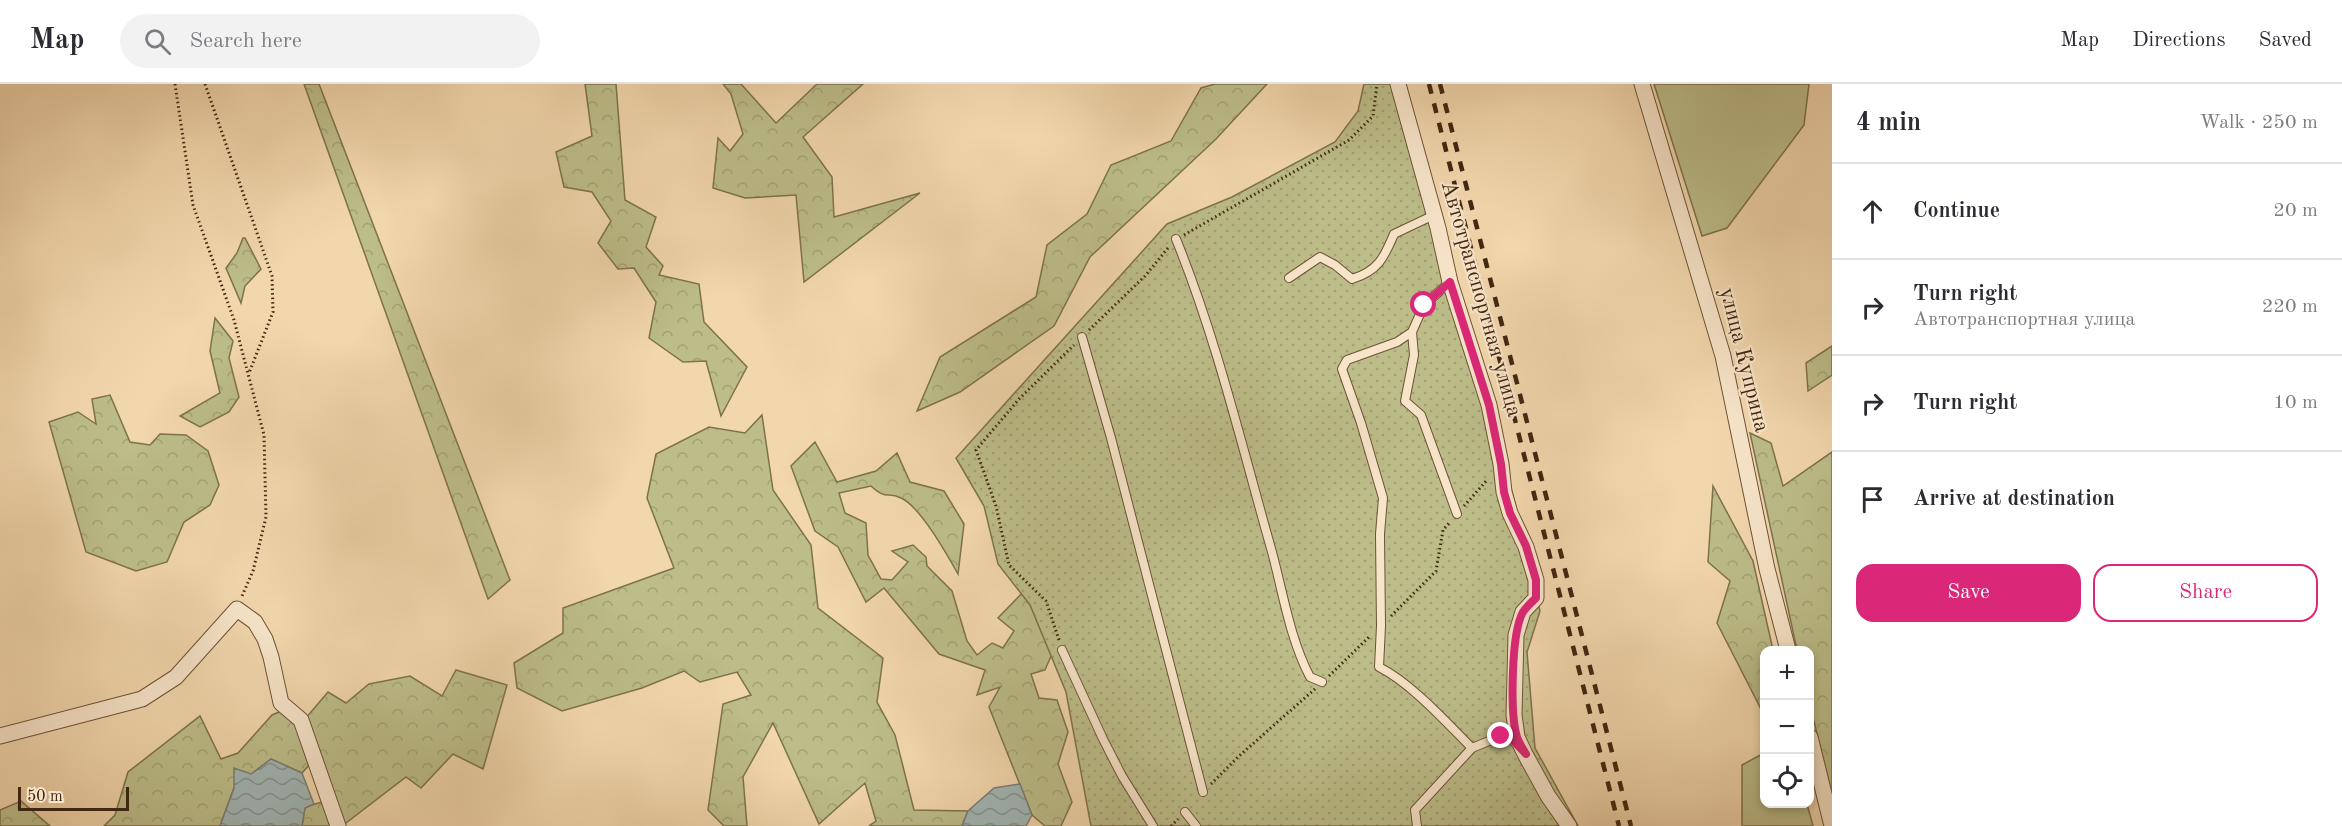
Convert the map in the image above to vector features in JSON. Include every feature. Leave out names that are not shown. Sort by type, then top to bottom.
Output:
[{"type":"street","name":"Автотранспортная улица","points":[[1398,84],[1450,282],[1489,405],[1501,464],[1504,492],[1510,513],[1526,546],[1536,580],[1536,598],[1523,612],[1516,635],[1514,715],[1517,737],[1548,796],[1569,826]]},
{"type":"street","name":"улица Куприна","points":[[1641,84],[1723,356],[1767,569],[1787,646]]},
{"type":"street","points":[[0,736],[142,699],[176,677],[237,609],[255,622],[265,639],[281,703],[301,720],[338,826]]},
{"type":"street","points":[[1813,754],[1832,826]]},
{"type":"lane","points":[[1289,278],[1320,257],[1335,265],[1352,279],[1368,274],[1385,256],[1394,234],[1434,215]]},
{"type":"lane","points":[[1176,239],[1198,292],[1284,594],[1299,657],[1310,677],[1322,682]]},
{"type":"lane","points":[[1450,282],[1424,305],[1412,332],[1414,355],[1405,401],[1421,415],[1457,514]]},
{"type":"lane","points":[[1412,332],[1396,342],[1347,360],[1342,369],[1383,498],[1380,534],[1379,667],[1429,706],[1472,748]]},
{"type":"lane","points":[[1082,337],[1111,438],[1203,792]]},
{"type":"lane","points":[[1062,650],[1122,776],[1153,826]]},
{"type":"lane","points":[[1417,826],[1415,810],[1472,748],[1501,736],[1509,736],[1526,754]]},
{"type":"lane","points":[[1185,812],[1197,826]]},
{"type":"path","points":[[175,84],[193,205],[234,320],[264,435],[266,517],[253,570],[237,609]]},
{"type":"path","points":[[205,84],[272,276],[273,312],[248,375]]},
{"type":"path","points":[[1062,650],[1046,601],[1008,565],[996,506],[976,450],[1019,399],[1146,276],[1176,239],[1349,140],[1373,116],[1377,84]]},
{"type":"path","points":[[1203,792],[1436,572],[1443,530],[1501,464]]},
{"type":"path","points":[[1170,826],[1185,812]]},
{"type":"green space","points":[[304,84],[319,84],[510,580],[488,599]]},
{"type":"green space","points":[[585,84],[616,84],[625,200],[656,217],[646,247],[663,266],[659,275],[699,284],[704,322],[747,367],[721,416],[706,361],[683,362],[649,338],[656,302],[634,268],[618,269],[598,243],[611,221],[592,192],[564,187],[556,152],[592,136]]},
{"type":"green space","points":[[723,84],[741,84],[776,123],[817,84],[863,84],[803,137],[832,177],[834,217],[920,193],[804,282],[796,195],[745,198],[713,188],[718,138],[730,151],[743,134],[731,94]]},
{"type":"green space","points":[[1215,84],[1267,84],[1216,139],[1090,257],[1054,326],[960,392],[917,411],[940,357],[1036,297],[1047,245],[1087,214],[1111,165],[1171,141],[1201,88]]},
{"type":"green space","points":[[1364,84],[1404,84],[1515,503],[1540,611],[1527,652],[1535,748],[1578,826],[1091,826],[1066,692],[1030,605],[998,564],[984,506],[956,458],[1167,224],[1232,197],[1335,142],[1358,111]]},
{"type":"green space","points":[[1654,84],[1809,84],[1804,125],[1727,228],[1702,236]]},
{"type":"green space","points":[[243,238],[261,269],[245,286],[241,303],[226,268],[237,253]]},
{"type":"green space","points":[[215,318],[233,341],[229,358],[239,397],[229,412],[200,427],[180,416],[220,393],[210,351]]},
{"type":"green space","points":[[1832,346],[1832,375],[1808,391],[1806,363]]},
{"type":"green space","points":[[110,395],[130,442],[150,445],[160,434],[186,435],[208,451],[219,485],[210,505],[184,522],[167,562],[136,571],[86,552],[49,422],[78,412],[96,424],[92,399]]},
{"type":"green space","points":[[762,415],[773,490],[811,545],[818,608],[883,658],[877,702],[895,735],[914,810],[968,811],[962,826],[869,826],[876,821],[865,783],[819,824],[773,723],[743,777],[747,826],[724,826],[708,810],[723,704],[751,695],[737,672],[700,682],[684,671],[642,688],[562,711],[517,688],[514,663],[563,633],[563,608],[674,568],[647,498],[656,454],[709,427],[745,433]]},
{"type":"green space","points":[[1750,433],[1771,443],[1783,486],[1832,452],[1832,796],[1814,722],[1814,646],[1796,646]]},
{"type":"green space","points":[[815,442],[837,482],[876,471],[897,453],[910,482],[944,491],[964,524],[958,574],[933,532],[917,511],[901,498],[884,495],[871,486],[839,493],[845,513],[866,523],[868,555],[881,579],[892,580],[908,562],[892,551],[913,545],[926,557],[927,566],[952,591],[967,641],[977,655],[992,643],[1003,648],[1014,631],[998,618],[1056,558],[1073,606],[1045,670],[1031,674],[1039,698],[1057,700],[1068,732],[1058,764],[1072,802],[1061,826],[1045,826],[1032,815],[989,707],[1000,687],[977,695],[985,670],[939,654],[884,588],[866,602],[838,547],[815,531],[791,466]]},
{"type":"green space","points":[[1713,486],[1753,561],[1772,646],[1760,646],[1760,707],[1717,623],[1730,581],[1708,562]]},
{"type":"green space","points":[[456,670],[507,685],[483,769],[453,754],[421,788],[406,777],[342,826],[302,826],[305,807],[332,799],[316,757],[302,773],[271,759],[234,788],[220,826],[104,826],[115,815],[128,772],[200,716],[221,759],[238,753],[272,715],[291,707],[300,725],[328,692],[346,703],[369,684],[410,676],[442,696]]},
{"type":"green space","points":[[1760,755],[1760,808],[1808,808],[1813,826],[1742,826],[1742,765]]},
{"type":"green space","points":[[21,801],[50,826],[0,826],[0,810]]},
{"type":"water","points":[[271,759],[302,773],[314,804],[305,808],[302,826],[220,826],[234,788],[234,768],[251,774]]},
{"type":"water","points":[[1020,784],[1032,815],[1026,826],[962,826],[968,811],[994,788]]},
{"type":"railway","points":[[1429,84],[1619,826]]},
{"type":"railway","points":[[1440,84],[1631,826]]},
{"type":"route","points":[[1424,305],[1450,282],[1489,405],[1501,464],[1504,492],[1510,513],[1526,546],[1536,580],[1536,598],[1523,612],[1516,635],[1514,662],[1514,715],[1517,737],[1526,754],[1509,736],[1501,736]]}]
